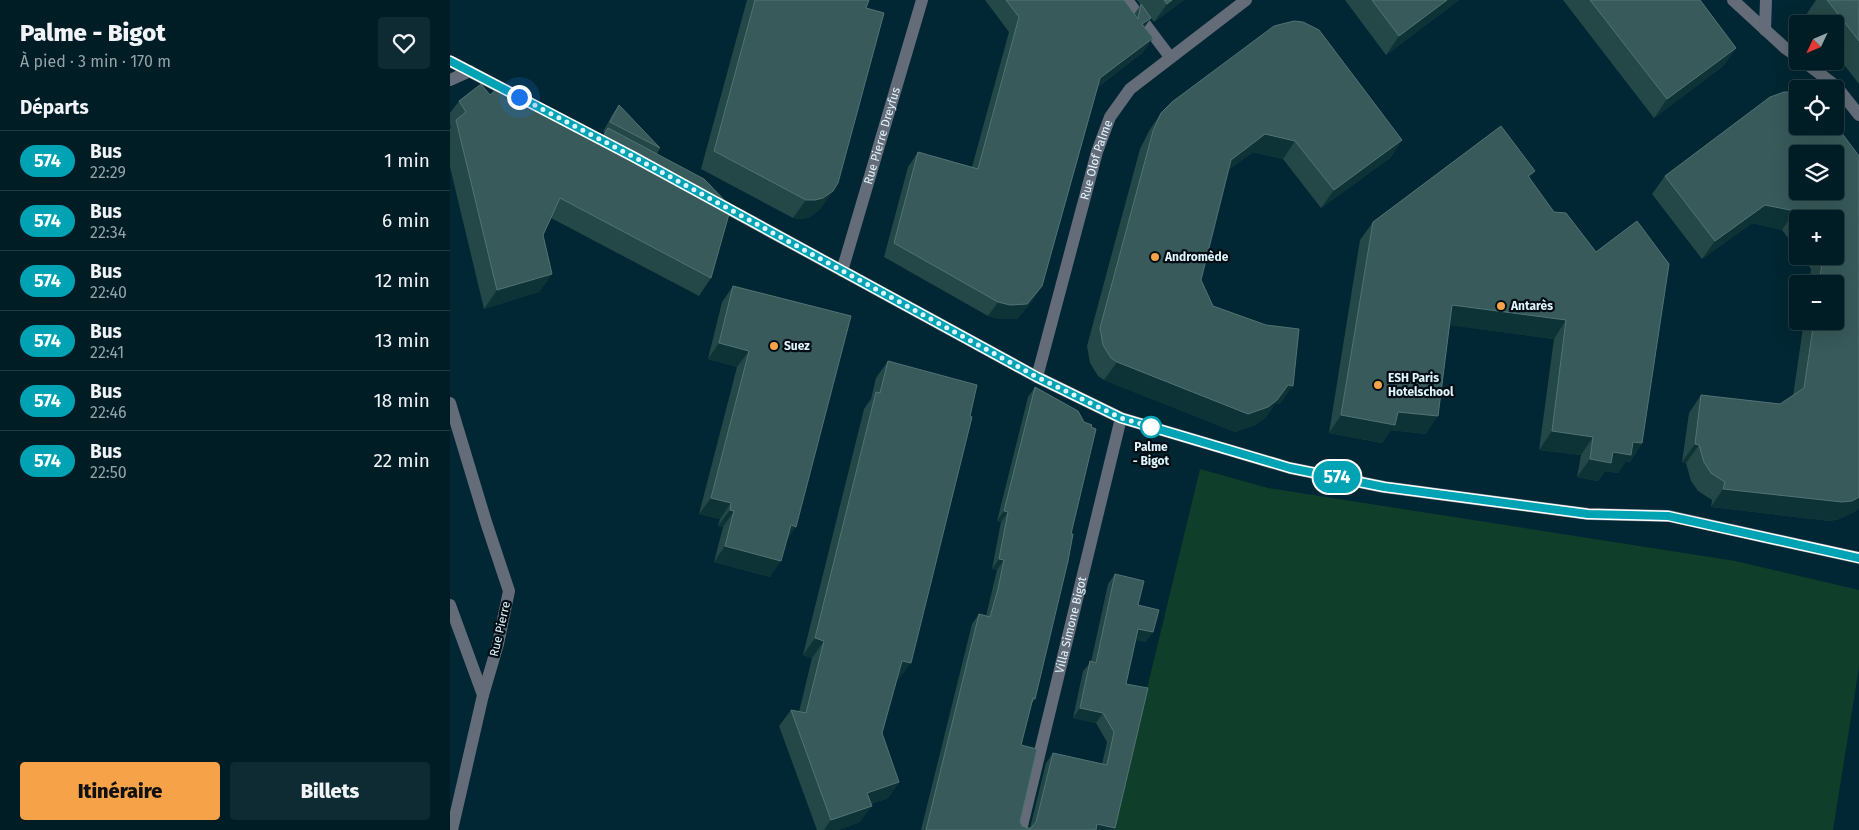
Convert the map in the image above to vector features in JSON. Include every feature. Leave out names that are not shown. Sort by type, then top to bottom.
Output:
[{"type":"street","name":"Rue Pierre Dreyfus","points":[[842,271],[922,0]]},
{"type":"street","points":[[1127,0],[1170,57]]},
{"type":"street","name":"Rue Olof Palme","points":[[1037,377],[1097,152],[1110,117],[1130,89],[1246,0]]},
{"type":"street","points":[[1733,0],[1789,50]]},
{"type":"street","points":[[1765,30],[1766,0]]},
{"type":"street","points":[[450,61],[522,98]]},
{"type":"street","points":[[1815,70],[1836,86],[1859,115]]},
{"type":"street","points":[[450,80],[470,72]]},
{"type":"street","points":[[702,194],[1037,377],[1121,418],[1290,468],[1384,487],[1588,514],[1668,516],[1859,558]]},
{"type":"street","name":"Rue Pierre","points":[[450,403],[509,592],[498,644],[482,695],[452,830]]},
{"type":"street","name":"Villa Simone Bigot","points":[[1021,830],[1121,418]]},
{"type":"street","points":[[450,605],[482,695]]},
{"type":"green space","points":[[1200,469],[1268,488],[1735,561],[1859,590],[1859,667],[1833,830],[1113,830]]},
{"type":"building","points":[[755,0],[869,0],[866,8],[884,13],[838,183],[833,191],[823,198],[806,200],[714,151]]},
{"type":"building","points":[[1006,0],[1124,0],[1138,19],[1141,4],[1151,18],[1142,24],[1153,38],[1100,78],[1042,286],[1027,304],[1010,305],[998,302],[894,243],[918,152],[978,169],[1019,17]]},
{"type":"building","points":[[1164,0],[1172,0],[1167,4]]},
{"type":"building","points":[[1372,0],[1447,0],[1399,36]]},
{"type":"building","points":[[1590,0],[1700,0],[1736,48],[1667,99]]},
{"type":"building","points":[[1827,0],[1859,0],[1859,41],[1844,22],[1844,15],[1839,15]]},
{"type":"building","name":"Andromède","points":[[1294,21],[1303,22],[1319,30],[1402,140],[1334,190],[1295,141],[1265,134],[1231,160],[1201,280],[1213,306],[1266,325],[1299,329],[1293,386],[1288,385],[1277,400],[1268,407],[1248,414],[1117,362],[1111,358],[1103,345],[1100,328],[1153,131],[1161,113],[1172,102],[1274,26]]},
{"type":"building","points":[[481,84],[490,95],[503,84],[603,137],[608,128],[704,179],[731,207],[711,278],[560,198],[543,235],[552,274],[497,290],[456,120],[466,112],[459,101]]},
{"type":"building","points":[[1784,92],[1789,92],[1789,135],[1843,135],[1859,156],[1859,497],[1852,501],[1842,502],[1723,489],[1725,482],[1711,473],[1704,462],[1699,445],[1695,444],[1701,395],[1780,404],[1804,388],[1813,330],[1844,330],[1844,275],[1820,275],[1822,265],[1844,265],[1844,210],[1790,210],[1765,205],[1715,241],[1665,176],[1770,97]]},
{"type":"building","points":[[619,105],[660,148],[610,122]]},
{"type":"building","name":"Antarès","points":[[1501,126],[1535,171],[1528,176],[1554,212],[1566,213],[1596,252],[1637,221],[1669,264],[1642,443],[1633,442],[1631,455],[1613,452],[1611,463],[1590,459],[1593,437],[1552,431],[1566,320],[1452,305],[1438,416],[1398,412],[1395,425],[1341,415],[1373,222]]},
{"type":"building","points":[[733,286],[851,316],[796,527],[791,525],[781,561],[725,546],[734,511],[730,510],[731,503],[711,498],[749,351],[719,343]]},
{"type":"building","points":[[888,361],[977,385],[970,416],[972,417],[911,663],[902,661],[882,733],[899,782],[867,793],[872,806],[831,820],[791,710],[806,713],[824,641],[815,638],[876,392],[880,393]]},
{"type":"building","points":[[1035,387],[1078,411],[1084,422],[1096,429],[1071,534],[1073,534],[1068,561],[1035,699],[1033,698],[1021,745],[1037,749],[1020,822],[1022,826],[1031,828],[1036,822],[1053,753],[1107,765],[1114,732],[1103,713],[1080,708],[1090,661],[1096,663],[1115,574],[1144,581],[1138,605],[1159,610],[1153,632],[1138,629],[1126,684],[1148,688],[1115,828],[1097,824],[1096,830],[926,830],[979,614],[990,617],[998,589],[1004,560],[999,559],[1008,512],[1004,511]]},
{"type":"bus line","name":"574","points":[[450,61],[632,156],[1037,377],[1121,418],[1290,468],[1384,487],[1588,514],[1668,516],[1859,558]]},
{"type":"place","name":"Andromède","points":[[1155,257]]},
{"type":"place","name":"Antarès","points":[[1501,306]]},
{"type":"place","name":"Suez","points":[[774,346]]},
{"type":"place","name":"ESH Paris Hotelschool","points":[[1378,385]]},
{"type":"place","name":"Palme - Bigot","points":[[1151,427]]},
{"type":"route","points":[[519,97],[632,156],[1037,377],[1121,418],[1158,429],[1151,427]]}]
